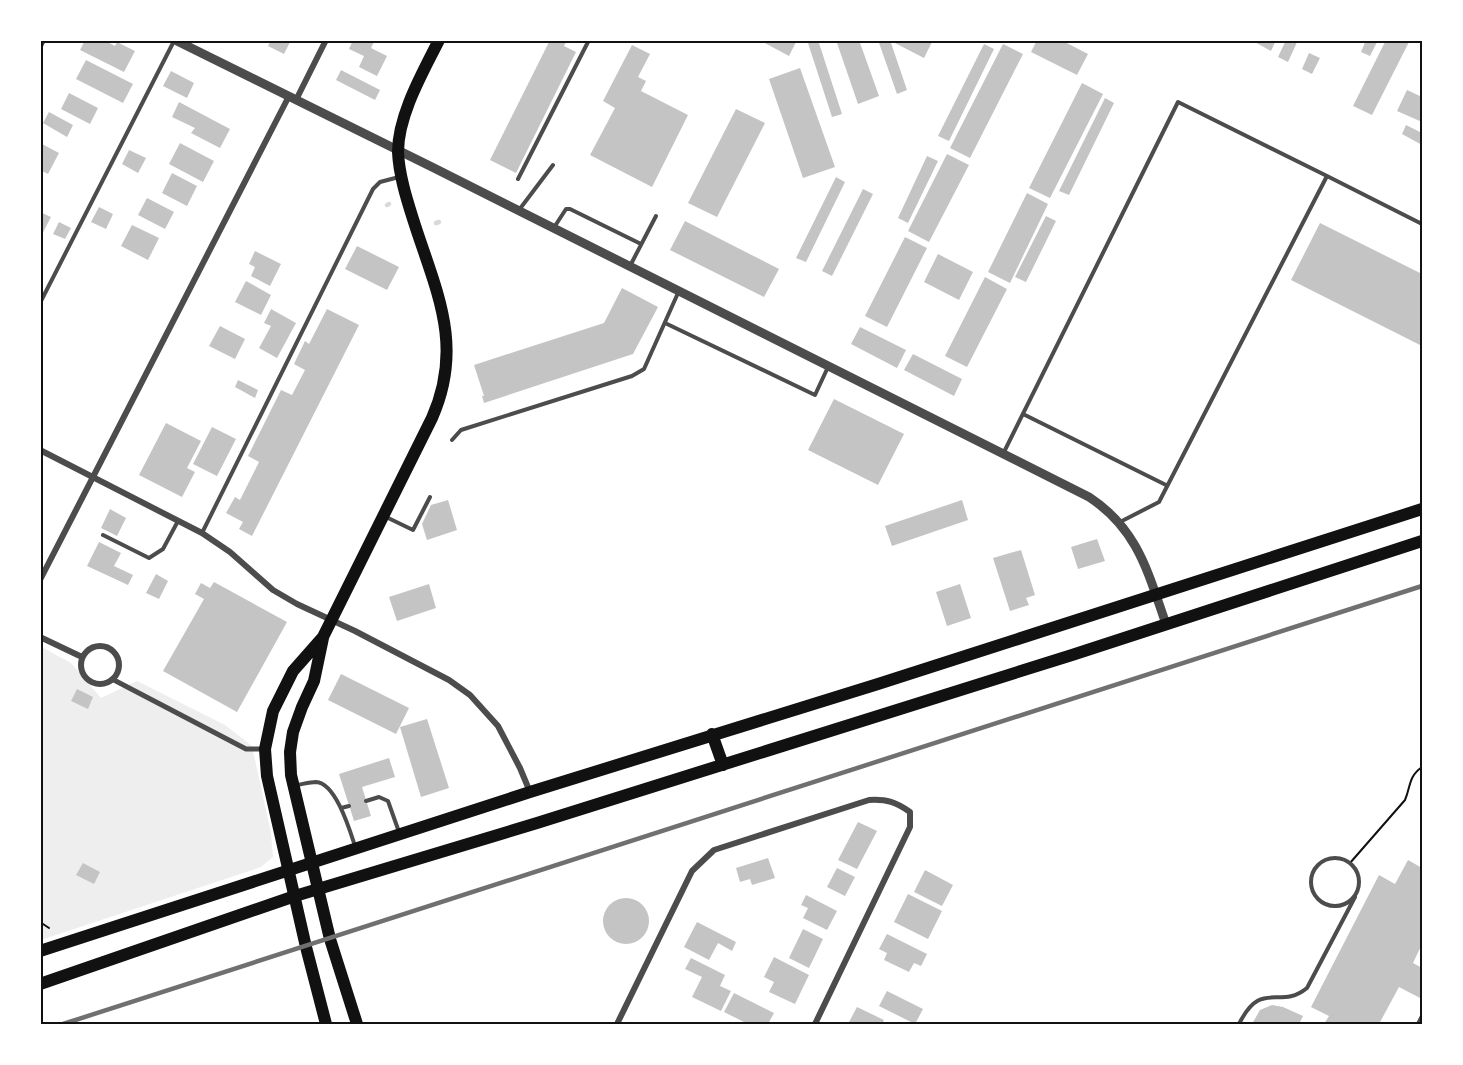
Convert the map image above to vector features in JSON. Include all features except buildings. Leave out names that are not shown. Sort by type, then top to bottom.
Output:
[{"type":"main road","points":[[357,1024],[330,939],[294,786],[290,752],[293,732],[314,681],[323,637],[437,408],[446,369],[448,349],[443,311],[410,210],[401,176],[398,150],[408,108],[439,40]]},
{"type":"main road","points":[[40,951],[530,792],[857,691],[1422,509]]},
{"type":"main road","points":[[40,984],[295,896],[723,765],[1422,541]]},
{"type":"main road","points":[[323,637],[293,671],[273,711],[265,748],[267,776],[326,1024]]},
{"type":"main road","points":[[712,734],[723,765]]},
{"type":"street","points":[[40,46],[43,40]]},
{"type":"street","points":[[174,40],[1089,497],[1120,522],[1135,543],[1166,624]]},
{"type":"street","points":[[40,580],[292,98],[326,40]]},
{"type":"street","points":[[40,450],[202,533],[230,552],[273,590],[449,680],[470,695],[498,726],[530,792]]},
{"type":"street","points":[[40,637],[82,657]]},
{"type":"street","points":[[96,646],[113,651],[118,662],[116,674],[112,679],[100,683],[88,680],[81,669],[82,657],[86,652],[96,646]]},
{"type":"street","points":[[112,679],[246,749],[265,748]]},
{"type":"street","points":[[617,1024],[692,871],[714,850],[869,800],[885,799],[898,803],[910,812],[910,826],[815,1024]]},
{"type":"lane","points":[[40,303],[174,40]]},
{"type":"lane","points":[[518,179],[589,40]]},
{"type":"lane","points":[[1003,455],[1178,102],[1422,225]]},
{"type":"lane","points":[[519,211],[553,165]]},
{"type":"lane","points":[[202,533],[373,189],[380,182],[401,176]]},
{"type":"lane","points":[[1120,522],[1159,502],[1327,176]]},
{"type":"lane","points":[[553,229],[562,213],[570,209],[641,244]]},
{"type":"lane","points":[[630,267],[656,216]]},
{"type":"lane","points":[[452,440],[461,430],[632,376],[644,369],[679,292]]},
{"type":"lane","points":[[665,323],[815,394],[828,367]]},
{"type":"lane","points":[[1023,414],[1166,485]]},
{"type":"lane","points":[[384,515],[413,530],[430,497]]},
{"type":"lane","points":[[104,535],[149,558],[163,549],[178,520]]},
{"type":"lane","points":[[294,786],[317,782],[325,785],[342,808],[356,849]]},
{"type":"lane","points":[[366,801],[379,797],[388,801],[400,835]]},
{"type":"lane","points":[[342,808],[349,806]]},
{"type":"lane","points":[[1239,1024],[1245,1011],[1257,999],[1293,996],[1308,988],[1355,897],[1358,890],[1358,875],[1350,863],[1336,858],[1322,862],[1312,874],[1312,889],[1315,896],[1327,906],[1343,906],[1355,897]]},
{"type":"lane","points":[[1418,1024],[1422,1016]]},
{"type":"path","points":[[1350,863],[1405,800],[1412,777],[1422,767]]},
{"type":"path","points":[[40,922],[49,928]]},
{"type":"shaded area","points":[[40,646],[71,663],[101,698],[137,681],[225,725],[252,746],[271,833],[273,857],[261,867],[41,940]]},
{"type":"railway","points":[[63,1024],[1422,586]]}]
